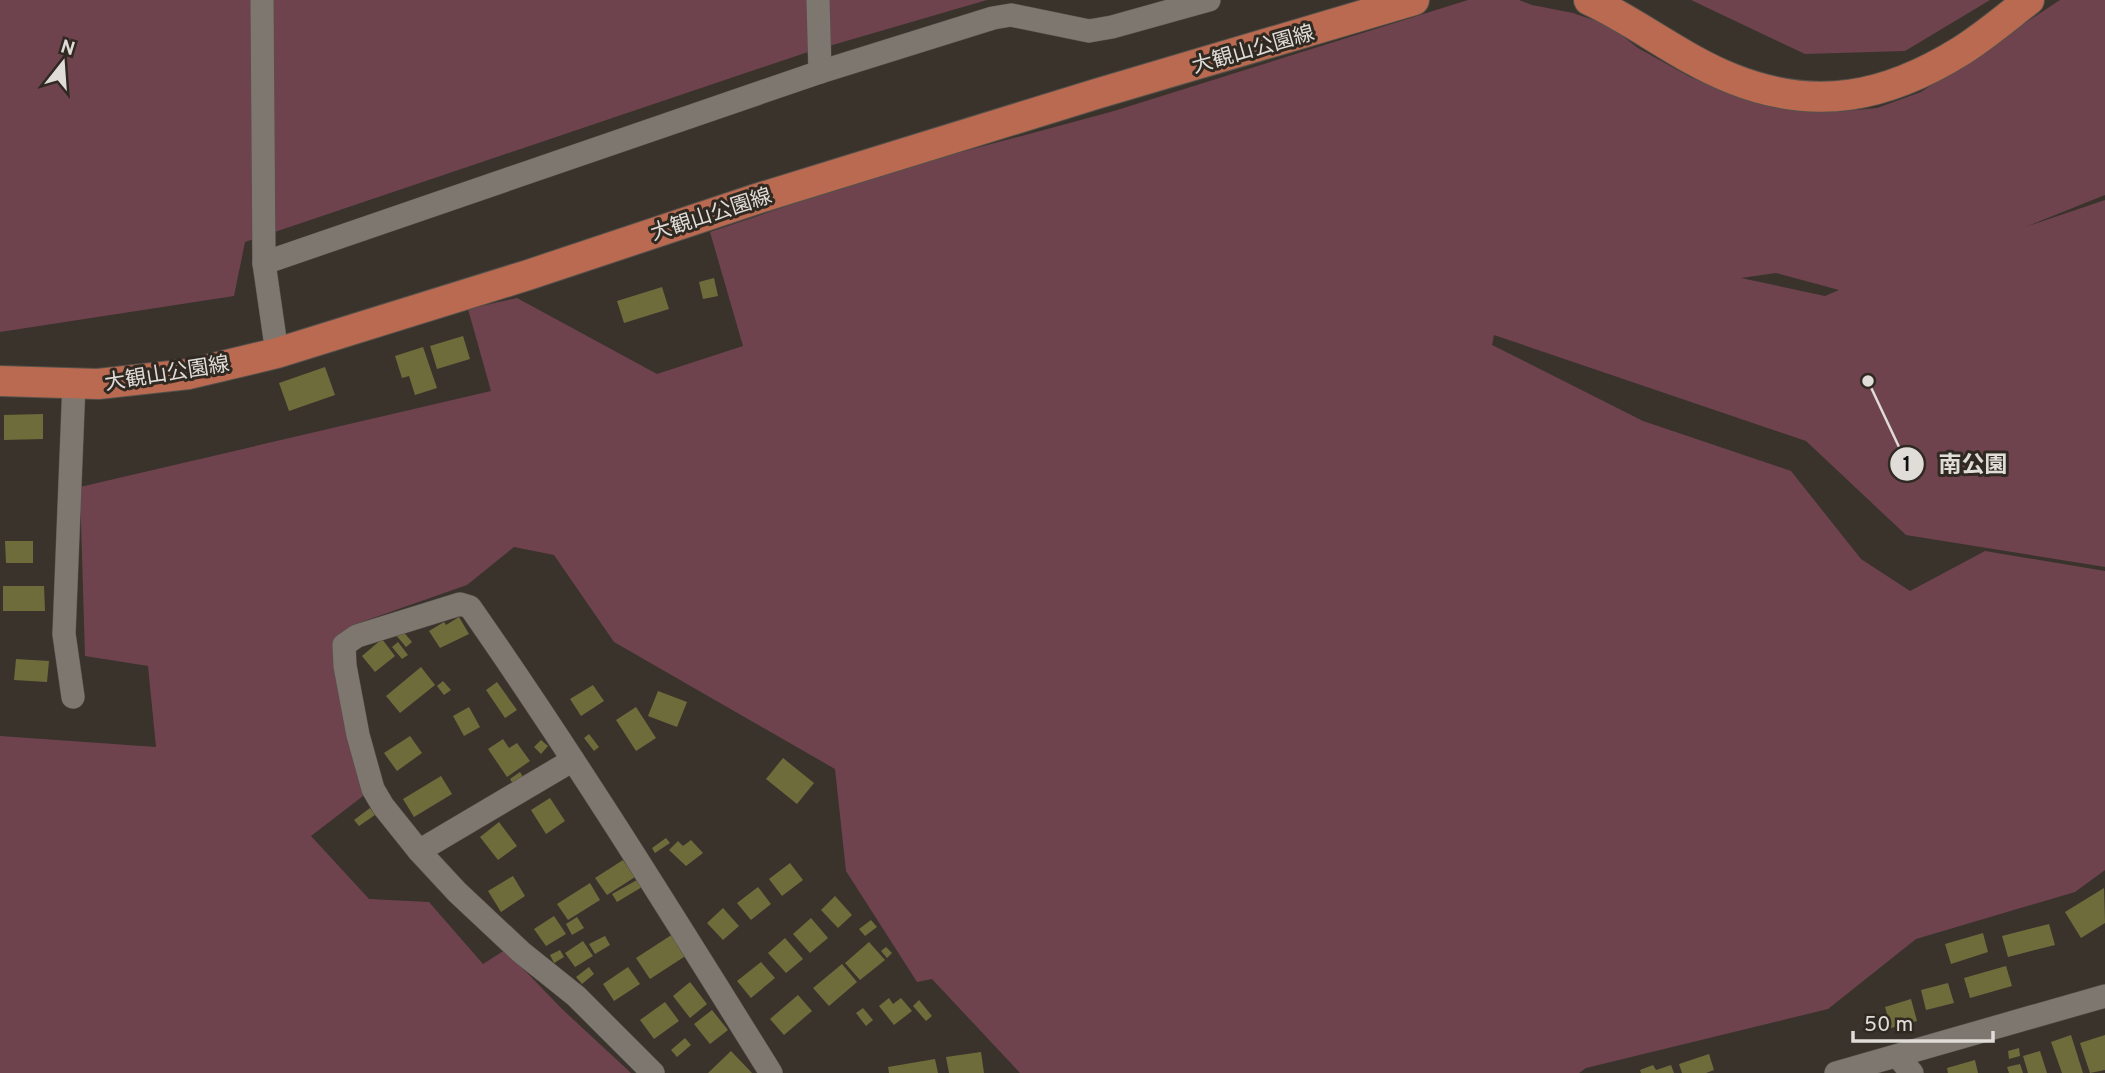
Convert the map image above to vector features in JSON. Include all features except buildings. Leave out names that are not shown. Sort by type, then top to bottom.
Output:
[{"type":"main road","name":"大観山公園線","points":[[0,381],[98,384],[189,374],[277,353],[997,124],[1414,0]]},
{"type":"main road","points":[[1588,0],[1617,13],[1733,79],[1777,93],[1812,97],[1839,97],[1880,90],[1921,74],[1963,50],[2029,0]]},
{"type":"street","points":[[262,0],[264,263],[277,353]]},
{"type":"street","points":[[818,0],[820,72]]},
{"type":"street","points":[[264,263],[820,72],[1003,16],[1011,15],[1089,31],[1209,0]]},
{"type":"street","points":[[73,697],[64,634],[74,383]]},
{"type":"street","points":[[653,1073],[576,996],[521,952],[465,900],[419,851],[383,806],[373,789],[358,735],[345,666],[344,645],[357,636],[460,604],[470,607],[632,850],[771,1073]]},
{"type":"street","points":[[419,851],[573,760]]},
{"type":"street","points":[[1836,1073],[1905,1064],[2105,996]]},
{"type":"shaded area","points":[[0,0],[987,0],[805,53],[245,242],[234,296],[0,332]]},
{"type":"shaded area","points":[[1468,0],[1519,0],[1608,25],[1638,48],[1690,77],[1726,92],[1807,109],[1835,112],[1877,108],[1921,92],[2060,0],[2105,0],[2105,195],[2025,227],[2105,200],[2105,567],[1906,535],[1806,441],[1494,335],[1492,345],[1643,421],[1791,471],[1861,559],[1910,591],[1985,551],[2105,571],[2105,870],[2075,892],[1916,939],[1828,1009],[1586,1068],[1579,1073],[1020,1073],[932,979],[917,982],[846,871],[835,769],[614,642],[554,555],[514,547],[467,585],[353,625],[339,635],[349,736],[363,796],[311,836],[369,899],[429,902],[483,964],[505,950],[562,1009],[631,1073],[0,1073],[0,736],[156,747],[148,666],[85,656],[80,487],[491,391],[468,309],[517,298],[657,374],[743,346],[710,232],[895,170],[1114,111]],"holes":[[[1776,273],[1839,290],[1825,296],[1741,278]]]},
{"type":"shaded area","points":[[1691,0],[1990,0],[1905,51],[1805,54]]},
{"type":"place","name":"南公園","points":[[1868,381]]}]
